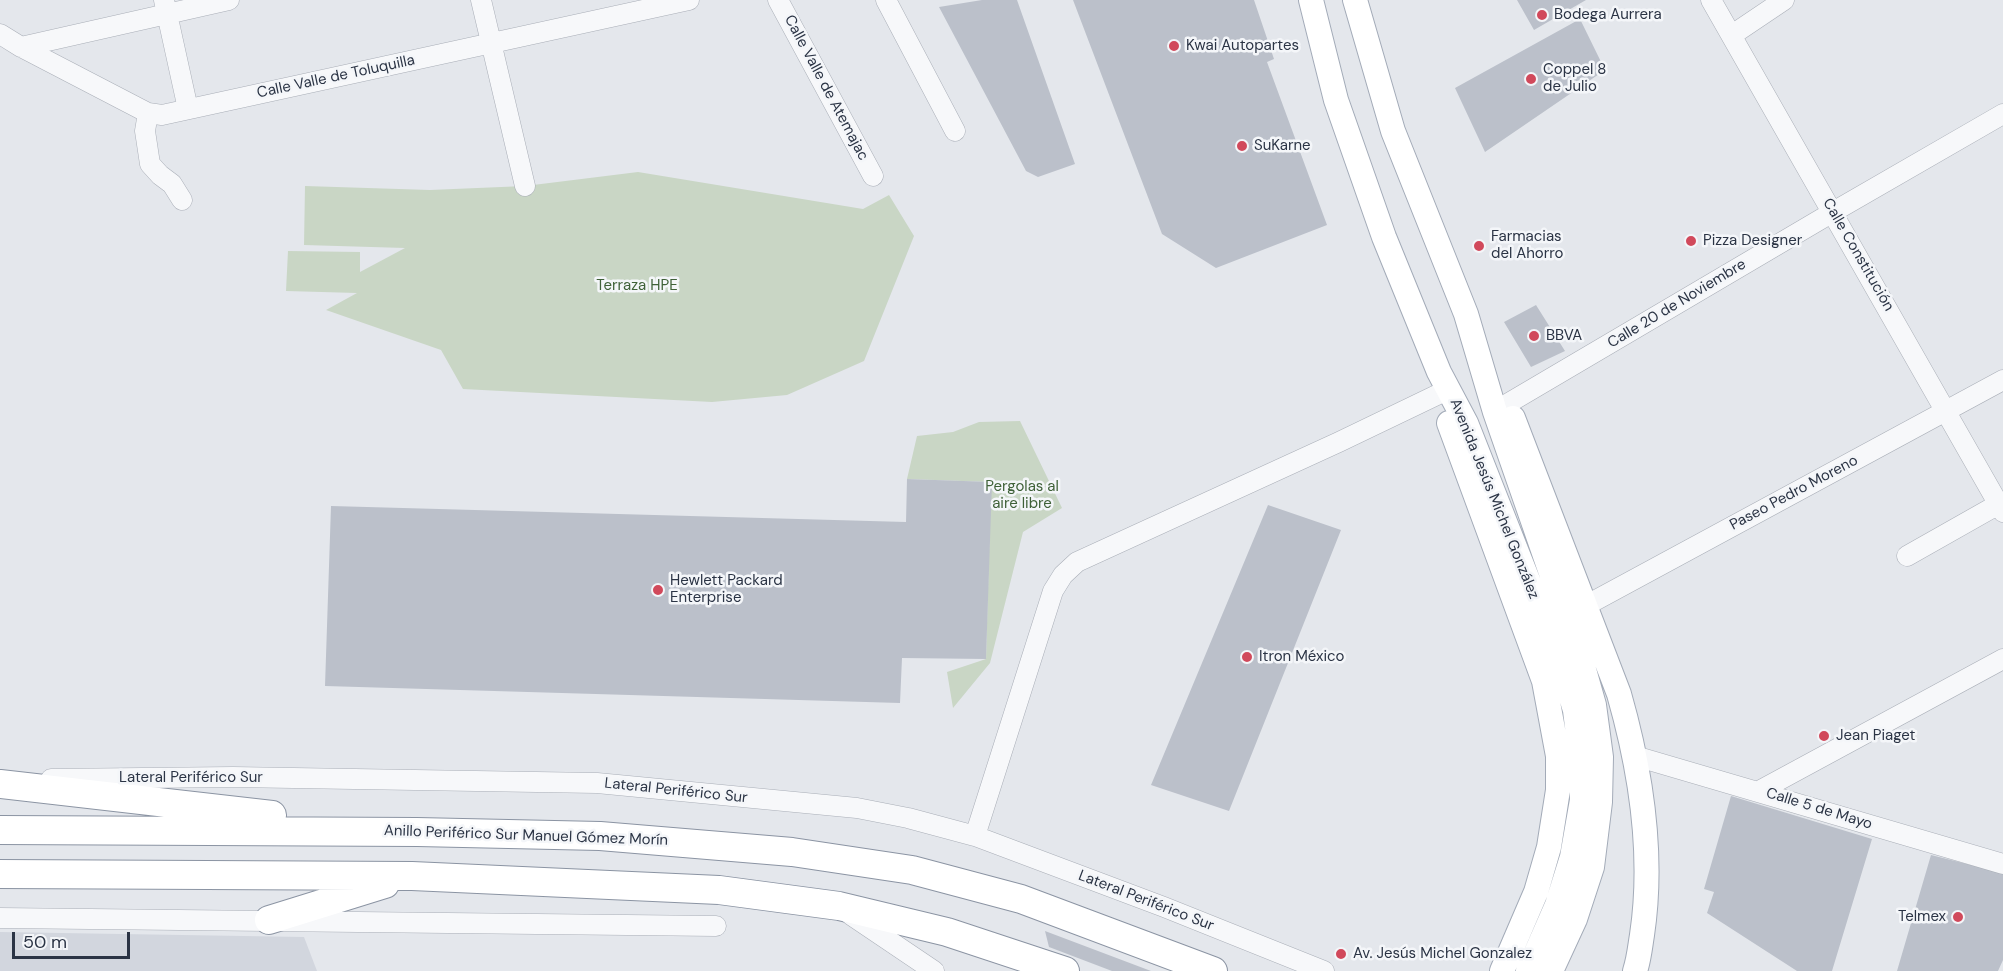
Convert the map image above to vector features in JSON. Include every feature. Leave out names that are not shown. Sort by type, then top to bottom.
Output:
[{"type":"highway","points":[[0,782],[417,832]]},
{"type":"highway","name":"Anillo Periférico Sur Manuel Gómez Morín","points":[[0,830],[417,832],[600,836],[792,852],[912,870],[1021,899],[1213,971]]},
{"type":"highway","points":[[0,874],[412,876],[719,890],[839,906],[947,932],[1065,971]]},
{"type":"highway","points":[[269,920],[412,876]]},
{"type":"main road","name":"Avenida Jesús Michel González","points":[[1311,0],[1336,100],[1384,237],[1441,382],[1466,423],[1561,664],[1575,710],[1581,759],[1582,800],[1572,857],[1557,905],[1528,971]]},
{"type":"main road","name":"Avenida Jesús Michel González","points":[[1355,0],[1392,131],[1462,304],[1495,412],[1581,659],[1594,705],[1601,757],[1600,802],[1592,867],[1575,919],[1551,971]]},
{"type":"main road","points":[[1479,354],[1507,404],[1620,694],[1635,756],[1647,859],[1645,912],[1635,971]]},
{"type":"main road","points":[[1441,382],[1451,429],[1544,681],[1558,756],[1558,790],[1549,847],[1536,892],[1501,969]]},
{"type":"street","points":[[21,47],[165,7],[229,0]]},
{"type":"street","points":[[482,0],[525,186]]},
{"type":"street","name":"Calle Valle de Toluquilla","points":[[148,113],[162,115],[689,0]]},
{"type":"street","name":"Calle Valle de Atemajac","points":[[778,0],[873,176]]},
{"type":"street","points":[[886,0],[955,130]]},
{"type":"street","name":"Calle Constitución","points":[[1712,0],[2001,508]]},
{"type":"street","points":[[1732,35],[1784,0]]},
{"type":"street","points":[[165,7],[188,109]]},
{"type":"street","points":[[0,34],[148,113],[145,131],[150,164],[172,184],[182,200]]},
{"type":"street","name":"Calle 20 de Noviembre","points":[[1507,404],[2003,114]]},
{"type":"street","name":"Paseo Pedro Moreno","points":[[1586,606],[2003,380]]},
{"type":"street","points":[[975,837],[1053,591],[1063,575],[1077,562],[1339,442],[1441,382]]},
{"type":"street","points":[[1907,556],[2001,508]]},
{"type":"street","points":[[1759,791],[2003,659]]},
{"type":"street","name":"Calle 5 de Mayo","points":[[1635,756],[2003,864]]},
{"type":"street","name":"Lateral Periférico Sur","points":[[0,782],[233,777],[597,783],[857,808],[908,818],[975,837],[1164,907],[1324,971]]},
{"type":"street","points":[[839,906],[934,971]]},
{"type":"street","points":[[0,918],[716,926]]},
{"type":"shaded area","points":[[0,932],[304,937],[317,971],[0,971]]},
{"type":"green space","name":"Terraza HPE","points":[[638,172],[863,209],[889,195],[914,236],[864,361],[787,395],[712,402],[463,389],[441,350],[326,310],[357,293],[286,291],[288,251],[360,252],[360,272],[405,248],[304,245],[305,186],[430,190],[525,186]]},
{"type":"green space","name":"Pergolas al aire libre","points":[[1020,421],[1062,508],[1023,532],[990,663],[953,708],[947,672],[986,659],[991,482],[907,479],[917,436],[953,432],[979,422]]},
{"type":"building","points":[[982,0],[1017,0],[1075,164],[1038,177],[1026,171],[939,7]]},
{"type":"building","points":[[1073,0],[1254,0],[1274,59],[1267,62],[1327,225],[1216,268],[1162,234]]},
{"type":"building","name":"Bodega Aurrera","points":[[1517,0],[1586,0],[1534,30]]},
{"type":"building","name":"Coppel 8 de Julio","points":[[1580,19],[1605,70],[1485,152],[1455,88]]},
{"type":"building","name":"BBVA","points":[[1536,305],[1565,351],[1531,367],[1504,322]]},
{"type":"building","name":"Hewlett Packard Enterprise","points":[[907,479],[992,482],[986,659],[902,658],[900,703],[325,686],[331,506],[906,522]]},
{"type":"building","name":"Itron México","points":[[1268,505],[1341,530],[1229,811],[1151,785]]},
{"type":"building","points":[[1731,796],[1872,839],[1832,971],[1797,971],[1707,913],[1714,892],[1704,889]]},
{"type":"building","name":"Telmex","points":[[1931,855],[2003,873],[2003,960],[1998,971],[1897,971]]},
{"type":"building","points":[[1045,931],[1151,971],[1112,971],[1049,947]]},
{"type":"place","name":"Bodega Aurrera","points":[[1542,15]]},
{"type":"place","name":"Kwai Autopartes","points":[[1174,46]]},
{"type":"place","name":"Coppel 8 de Julio","points":[[1531,79]]},
{"type":"place","name":"SuKarne","points":[[1242,146]]},
{"type":"place","name":"Pizza Designer","points":[[1691,241]]},
{"type":"place","name":"Farmacias del Ahorro","points":[[1479,246]]},
{"type":"place","name":"BBVA","points":[[1534,336]]},
{"type":"place","name":"Hewlett Packard Enterprise","points":[[658,590]]},
{"type":"place","name":"Itron México","points":[[1247,657]]},
{"type":"place","name":"Jean Piaget","points":[[1824,736]]},
{"type":"place","name":"Telmex","points":[[1958,917]]},
{"type":"place","name":"Av. Jesús Michel Gonzalez","points":[[1341,954]]}]
